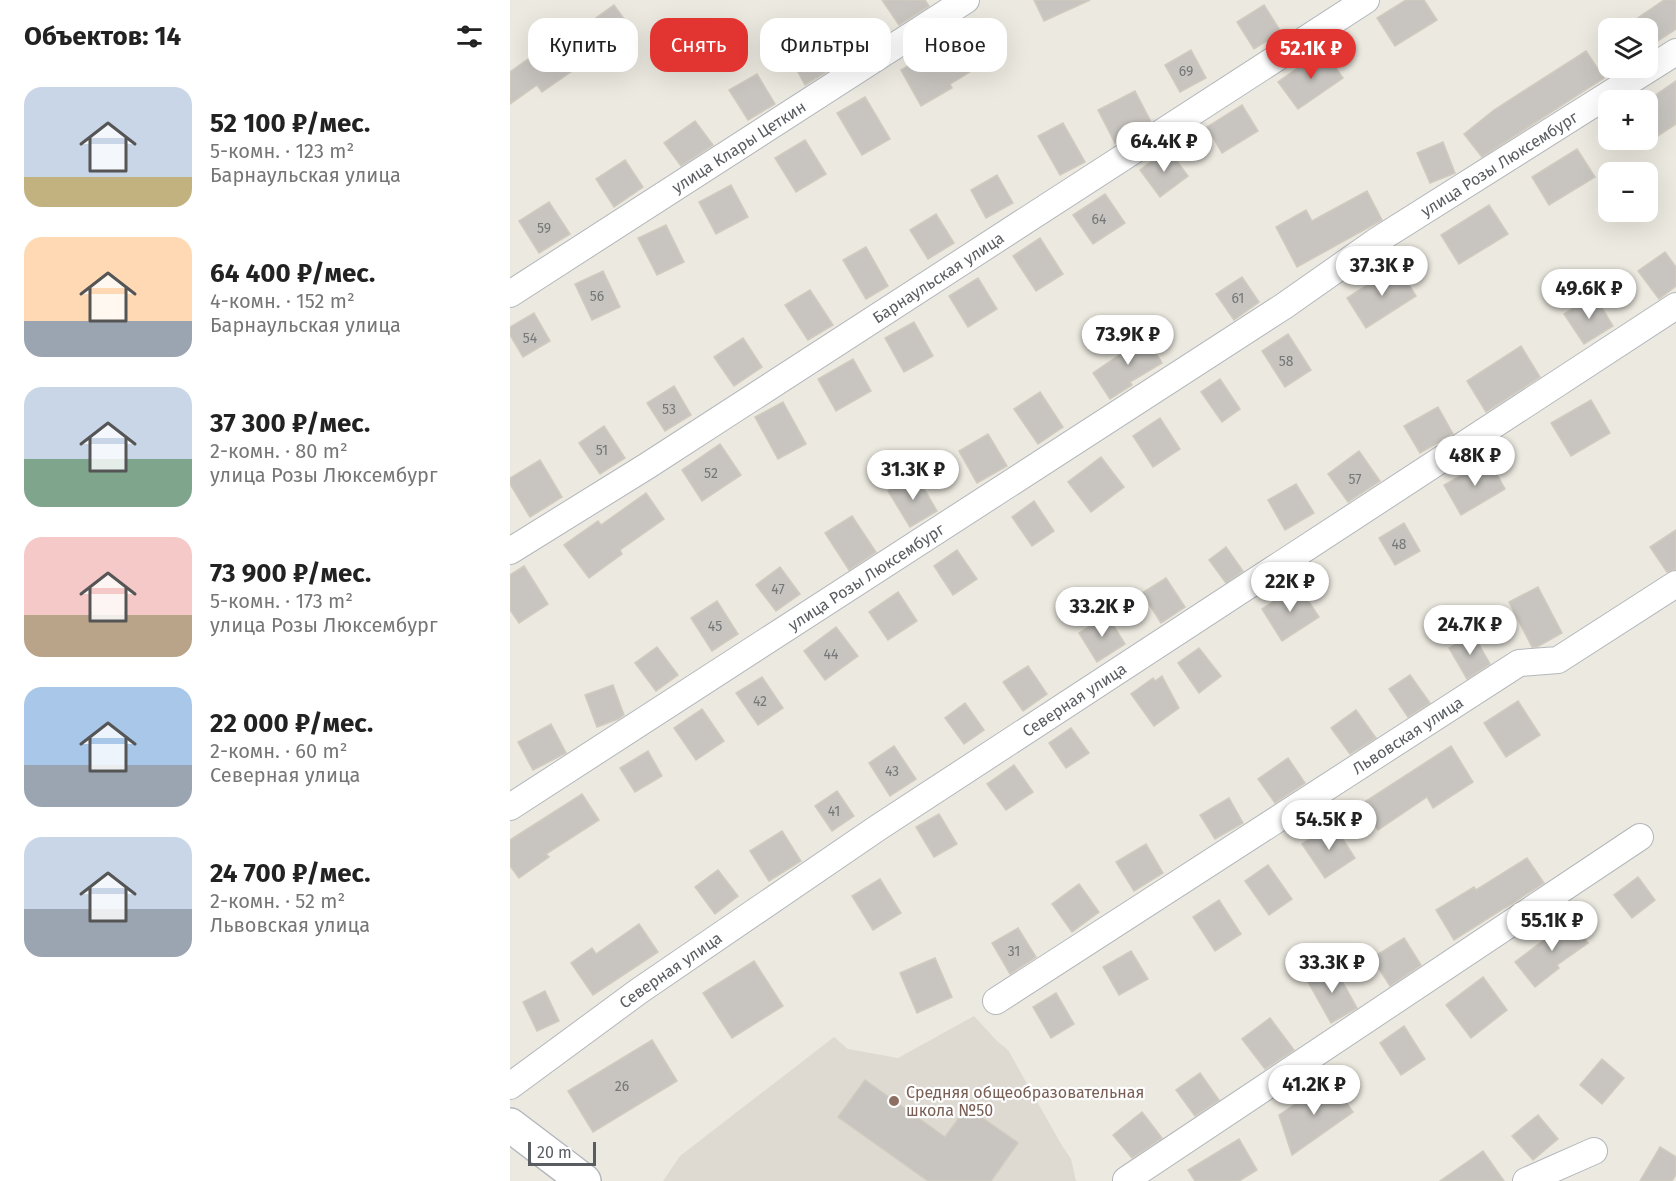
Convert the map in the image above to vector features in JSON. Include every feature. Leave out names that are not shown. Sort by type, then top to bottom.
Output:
[{"type":"street","name":"улица Клары Цеткин","points":[[510,294],[966,0]]},
{"type":"street","name":"Барнаульская улица","points":[[510,551],[647,466],[1365,0]]},
{"type":"street","name":"улица Розы Люксембург","points":[[510,807],[1284,306],[1378,240],[1676,52]]},
{"type":"street","name":"Северная улица","points":[[510,1086],[639,990],[879,827],[1676,306]]},
{"type":"street","name":"Львовская улица","points":[[996,1001],[1519,663],[1558,660],[1676,584]]},
{"type":"street","points":[[1126,1180],[1640,837]]},
{"type":"street","points":[[510,1125],[584,1181]]},
{"type":"street","points":[[1526,1181],[1594,1151]]},
{"type":"shaded area","name":"Средняя общеобразовательная школа №50","points":[[974,1016],[1008,1050],[1071,1159],[1076,1181],[663,1181],[680,1156],[834,1037],[848,1049],[898,1058]]},
{"type":"building","points":[[882,0],[925,0],[929,6],[910,18],[903,18],[903,22],[899,25]]},
{"type":"building","points":[[1034,0],[1090,0],[1044,21]]},
{"type":"building","points":[[1406,0],[1424,0],[1437,20],[1395,46],[1377,18]]},
{"type":"building","points":[[1664,0],[1676,0],[1676,29],[1658,41],[1658,18],[1638,18]]},
{"type":"building","points":[[614,5],[623,18],[596,18]]},
{"type":"building","points":[[1264,5],[1281,32],[1254,49],[1237,22]]},
{"type":"building","points":[[1191,50],[1206,78],[1180,92],[1165,65]]},
{"type":"building","points":[[1323,50],[1343,78],[1298,109],[1278,82]]},
{"type":"building","points":[[1586,51],[1598,69],[1598,78],[1604,78],[1482,157],[1464,134],[1494,110]]},
{"type":"building","points":[[528,59],[528,72],[571,72],[542,92],[537,85],[510,104],[510,72]]},
{"type":"building","points":[[903,69],[903,72],[970,72],[950,84],[952,88],[921,106],[901,70]]},
{"type":"building","points":[[798,72],[826,72],[805,85]]},
{"type":"building","points":[[757,74],[775,104],[748,120],[729,90]]},
{"type":"building","points":[[1676,81],[1676,124],[1658,136],[1658,93]]},
{"type":"building","points":[[1135,91],[1151,122],[1115,143],[1098,110]]},
{"type":"building","points":[[865,97],[890,139],[862,155],[837,113]]},
{"type":"building","points":[[1242,105],[1258,131],[1222,153],[1207,127]]},
{"type":"building","points":[[695,121],[713,145],[681,166],[664,143]]},
{"type":"building","points":[[1063,123],[1085,162],[1060,175],[1038,136]]},
{"type":"building","points":[[805,140],[826,174],[796,192],[775,158]]},
{"type":"building","points":[[1443,142],[1455,173],[1430,183],[1417,153]]},
{"type":"building","points":[[1168,149],[1188,176],[1160,197],[1140,170]]},
{"type":"building","points":[[1577,149],[1595,177],[1549,205],[1532,177]]},
{"type":"building","points":[[625,160],[643,187],[614,207],[596,179]]},
{"type":"building","points":[[997,175],[1013,203],[986,218],[971,190]]},
{"type":"building","points":[[731,185],[748,217],[716,234],[699,202]]},
{"type":"building","points":[[1367,191],[1382,220],[1297,267],[1276,227],[1306,210],[1312,221]]},
{"type":"building","points":[[1105,194],[1125,223],[1093,244],[1073,215]]},
{"type":"building","points":[[549,202],[570,234],[539,253],[519,221]]},
{"type":"building","points":[[1489,205],[1508,234],[1459,264],[1441,235]]},
{"type":"building","points":[[936,214],[954,243],[928,259],[910,230]]},
{"type":"building","points":[[666,225],[684,262],[657,275],[638,238]]},
{"type":"building","points":[[1040,238],[1063,274],[1036,291],[1013,256]]},
{"type":"building","points":[[866,247],[888,286],[866,299],[843,260]]},
{"type":"building","points":[[1665,252],[1676,267],[1676,286],[1659,299],[1638,271]]},
{"type":"building","points":[[1397,266],[1416,296],[1366,328],[1347,298]]},
{"type":"building","points":[[603,271],[620,307],[592,320],[575,284]]},
{"type":"building","points":[[1242,277],[1259,302],[1234,320],[1216,294]]},
{"type":"building","points":[[978,278],[997,309],[968,327],[949,296]]},
{"type":"building","points":[[810,290],[833,325],[808,340],[785,305]]},
{"type":"building","points":[[1594,295],[1613,326],[1584,344],[1564,314]]},
{"type":"building","points":[[534,313],[550,341],[523,357],[510,335],[510,327]]},
{"type":"building","points":[[914,322],[933,356],[904,372],[885,338]]},
{"type":"building","points":[[1144,333],[1162,363],[1130,382],[1132,385],[1110,399],[1093,373],[1122,353],[1119,348]]},
{"type":"building","points":[[1288,334],[1311,370],[1285,387],[1262,351]]},
{"type":"building","points":[[743,338],[762,367],[734,386],[714,357]]},
{"type":"building","points":[[1521,346],[1540,377],[1486,412],[1467,381]]},
{"type":"building","points":[[853,359],[871,391],[836,411],[818,379]]},
{"type":"building","points":[[1220,379],[1240,409],[1222,422],[1201,392]]},
{"type":"building","points":[[674,386],[691,415],[665,431],[647,403]]},
{"type":"building","points":[[1040,392],[1063,427],[1038,444],[1014,409]]},
{"type":"building","points":[[1591,400],[1610,433],[1571,456],[1551,423]]},
{"type":"building","points":[[783,402],[806,444],[778,459],[755,417]]},
{"type":"building","points":[[1438,407],[1453,434],[1420,453],[1404,426]]},
{"type":"building","points":[[1160,418],[1180,449],[1153,467],[1133,436]]},
{"type":"building","points":[[604,426],[625,458],[600,474],[579,443]]},
{"type":"building","points":[[988,434],[1007,466],[977,483],[959,451]]},
{"type":"building","points":[[720,444],[741,475],[702,501],[682,470]]},
{"type":"building","points":[[1359,451],[1380,481],[1348,502],[1328,474]]},
{"type":"building","points":[[1101,457],[1124,487],[1091,512],[1068,482]]},
{"type":"building","points":[[540,460],[562,497],[530,517],[510,484],[510,478]]},
{"type":"building","points":[[1489,460],[1505,489],[1461,515],[1444,485]]},
{"type":"building","points":[[916,475],[937,511],[910,527],[888,491]]},
{"type":"building","points":[[1296,484],[1314,513],[1285,530],[1268,500]]},
{"type":"building","points":[[646,493],[664,519],[620,550],[622,554],[589,578],[564,545],[598,521],[601,525]]},
{"type":"building","points":[[1034,501],[1054,531],[1032,546],[1012,517]]},
{"type":"building","points":[[852,516],[876,552],[849,570],[825,533]]},
{"type":"building","points":[[1404,523],[1420,551],[1395,565],[1379,538]]},
{"type":"building","points":[[1676,530],[1676,569],[1667,572],[1650,547]]},
{"type":"building","points":[[1226,547],[1243,571],[1226,583],[1209,560]]},
{"type":"building","points":[[957,550],[977,579],[953,595],[934,566]]},
{"type":"building","points":[[524,566],[548,604],[519,623],[510,610],[510,575]]},
{"type":"building","points":[[780,567],[800,594],[776,611],[756,585]]},
{"type":"building","points":[[1166,578],[1185,607],[1161,623],[1142,593]]},
{"type":"building","points":[[1298,585],[1319,617],[1282,641],[1262,609]]},
{"type":"building","points":[[1538,587],[1562,633],[1537,647],[1532,647],[1509,602]]},
{"type":"building","points":[[898,592],[917,621],[888,640],[869,612]]},
{"type":"building","points":[[717,601],[738,634],[712,651],[691,618]]},
{"type":"building","points":[[1107,615],[1125,644],[1097,662],[1079,633]]},
{"type":"building","points":[[836,627],[858,656],[825,680],[804,651]]},
{"type":"building","points":[[1473,634],[1490,664],[1467,679],[1449,648]]},
{"type":"building","points":[[657,647],[678,675],[656,691],[635,663]]},
{"type":"building","points":[[1199,648],[1221,676],[1199,693],[1178,663]]},
{"type":"building","points":[[1028,666],[1047,694],[1023,711],[1003,682]]},
{"type":"building","points":[[1410,675],[1430,703],[1408,717],[1389,689]]},
{"type":"building","points":[[1162,676],[1179,708],[1154,726],[1131,694],[1153,678],[1155,681]]},
{"type":"building","points":[[762,677],[783,708],[758,725],[736,693]]},
{"type":"building","points":[[613,685],[624,715],[597,727],[585,695]]},
{"type":"building","points":[[1518,701],[1540,735],[1506,757],[1484,723]]},
{"type":"building","points":[[965,703],[984,730],[964,744],[945,718]]},
{"type":"building","points":[[702,709],[724,741],[696,760],[674,728]]},
{"type":"building","points":[[1356,710],[1376,738],[1350,754],[1331,728]]},
{"type":"building","points":[[551,724],[566,753],[533,770],[518,742]]},
{"type":"building","points":[[1071,728],[1089,753],[1066,768],[1049,743]]},
{"type":"building","points":[[894,746],[916,779],[890,796],[869,763]]},
{"type":"building","points":[[1451,746],[1473,782],[1433,808],[1427,797],[1378,830],[1360,805]]},
{"type":"building","points":[[648,751],[662,776],[635,792],[620,768]]},
{"type":"building","points":[[1288,758],[1305,783],[1275,803],[1258,779]]},
{"type":"building","points":[[1014,765],[1033,792],[1006,810],[987,784]]},
{"type":"building","points":[[837,791],[854,816],[832,831],[815,806]]},
{"type":"building","points":[[582,794],[599,820],[546,854],[549,857],[519,878],[510,866],[510,840]]},
{"type":"building","points":[[1229,798],[1243,823],[1215,839],[1200,815]]},
{"type":"building","points":[[939,814],[957,844],[934,857],[916,827]]},
{"type":"building","points":[[1333,824],[1355,858],[1325,878],[1302,844]]},
{"type":"building","points":[[782,831],[801,861],[769,881],[750,851]]},
{"type":"building","points":[[1146,844],[1163,873],[1134,891],[1116,862]]},
{"type":"building","points":[[1527,858],[1544,883],[1454,940],[1436,910],[1474,887],[1476,890]]},
{"type":"building","points":[[1268,865],[1292,899],[1269,915],[1245,881]]},
{"type":"building","points":[[718,870],[738,896],[715,914],[695,887]]},
{"type":"building","points":[[1638,877],[1655,900],[1632,918],[1614,895]]},
{"type":"building","points":[[880,879],[901,913],[873,930],[852,896]]},
{"type":"building","points":[[1079,884],[1099,912],[1072,932],[1052,904]]},
{"type":"building","points":[[1219,900],[1241,934],[1215,951],[1193,917]]},
{"type":"building","points":[[1570,918],[1588,943],[1557,965],[1559,968],[1535,987],[1515,962]]},
{"type":"building","points":[[639,924],[658,952],[593,995],[571,963],[592,948],[596,954]]},
{"type":"building","points":[[1018,928],[1036,957],[1010,974],[992,943]]},
{"type":"building","points":[[1404,938],[1421,965],[1390,986],[1372,958]]},
{"type":"building","points":[[1131,951],[1148,979],[1119,995],[1103,967]]},
{"type":"building","points":[[935,958],[952,997],[917,1013],[900,973]]},
{"type":"building","points":[[754,961],[783,1006],[732,1038],[703,993]]},
{"type":"building","points":[[1333,965],[1357,1008],[1331,1023],[1307,980]]},
{"type":"building","points":[[1483,977],[1507,1010],[1471,1038],[1446,1005]]},
{"type":"building","points":[[545,991],[559,1021],[537,1031],[523,1002]]},
{"type":"building","points":[[1056,993],[1074,1024],[1051,1038],[1033,1007]]},
{"type":"building","points":[[1270,1018],[1294,1050],[1265,1069],[1242,1039]]},
{"type":"building","points":[[1404,1026],[1425,1059],[1401,1075],[1380,1043]]},
{"type":"building","points":[[652,1040],[677,1081],[593,1132],[568,1091]]},
{"type":"building","points":[[1602,1059],[1624,1078],[1602,1104],[1580,1085]]},
{"type":"building","points":[[1200,1073],[1219,1100],[1195,1116],[1176,1090]]},
{"type":"building","points":[[865,1080],[945,1137],[967,1107],[1018,1143],[991,1181],[928,1181],[838,1117]]},
{"type":"building","points":[[1331,1080],[1353,1112],[1292,1155],[1279,1115]]},
{"type":"building","points":[[1142,1112],[1162,1138],[1132,1158],[1113,1135]]},
{"type":"building","points":[[1538,1115],[1558,1139],[1533,1160],[1512,1136]]},
{"type":"building","points":[[1239,1139],[1257,1170],[1239,1181],[1195,1181],[1188,1170]]},
{"type":"building","points":[[1660,1147],[1676,1157],[1676,1175],[1672,1181],[1640,1181]]},
{"type":"building","points":[[1483,1151],[1504,1181],[1440,1181]]},
{"type":"place","name":"Средняя общеобразовательная школа №50","points":[[894,1101]]}]
